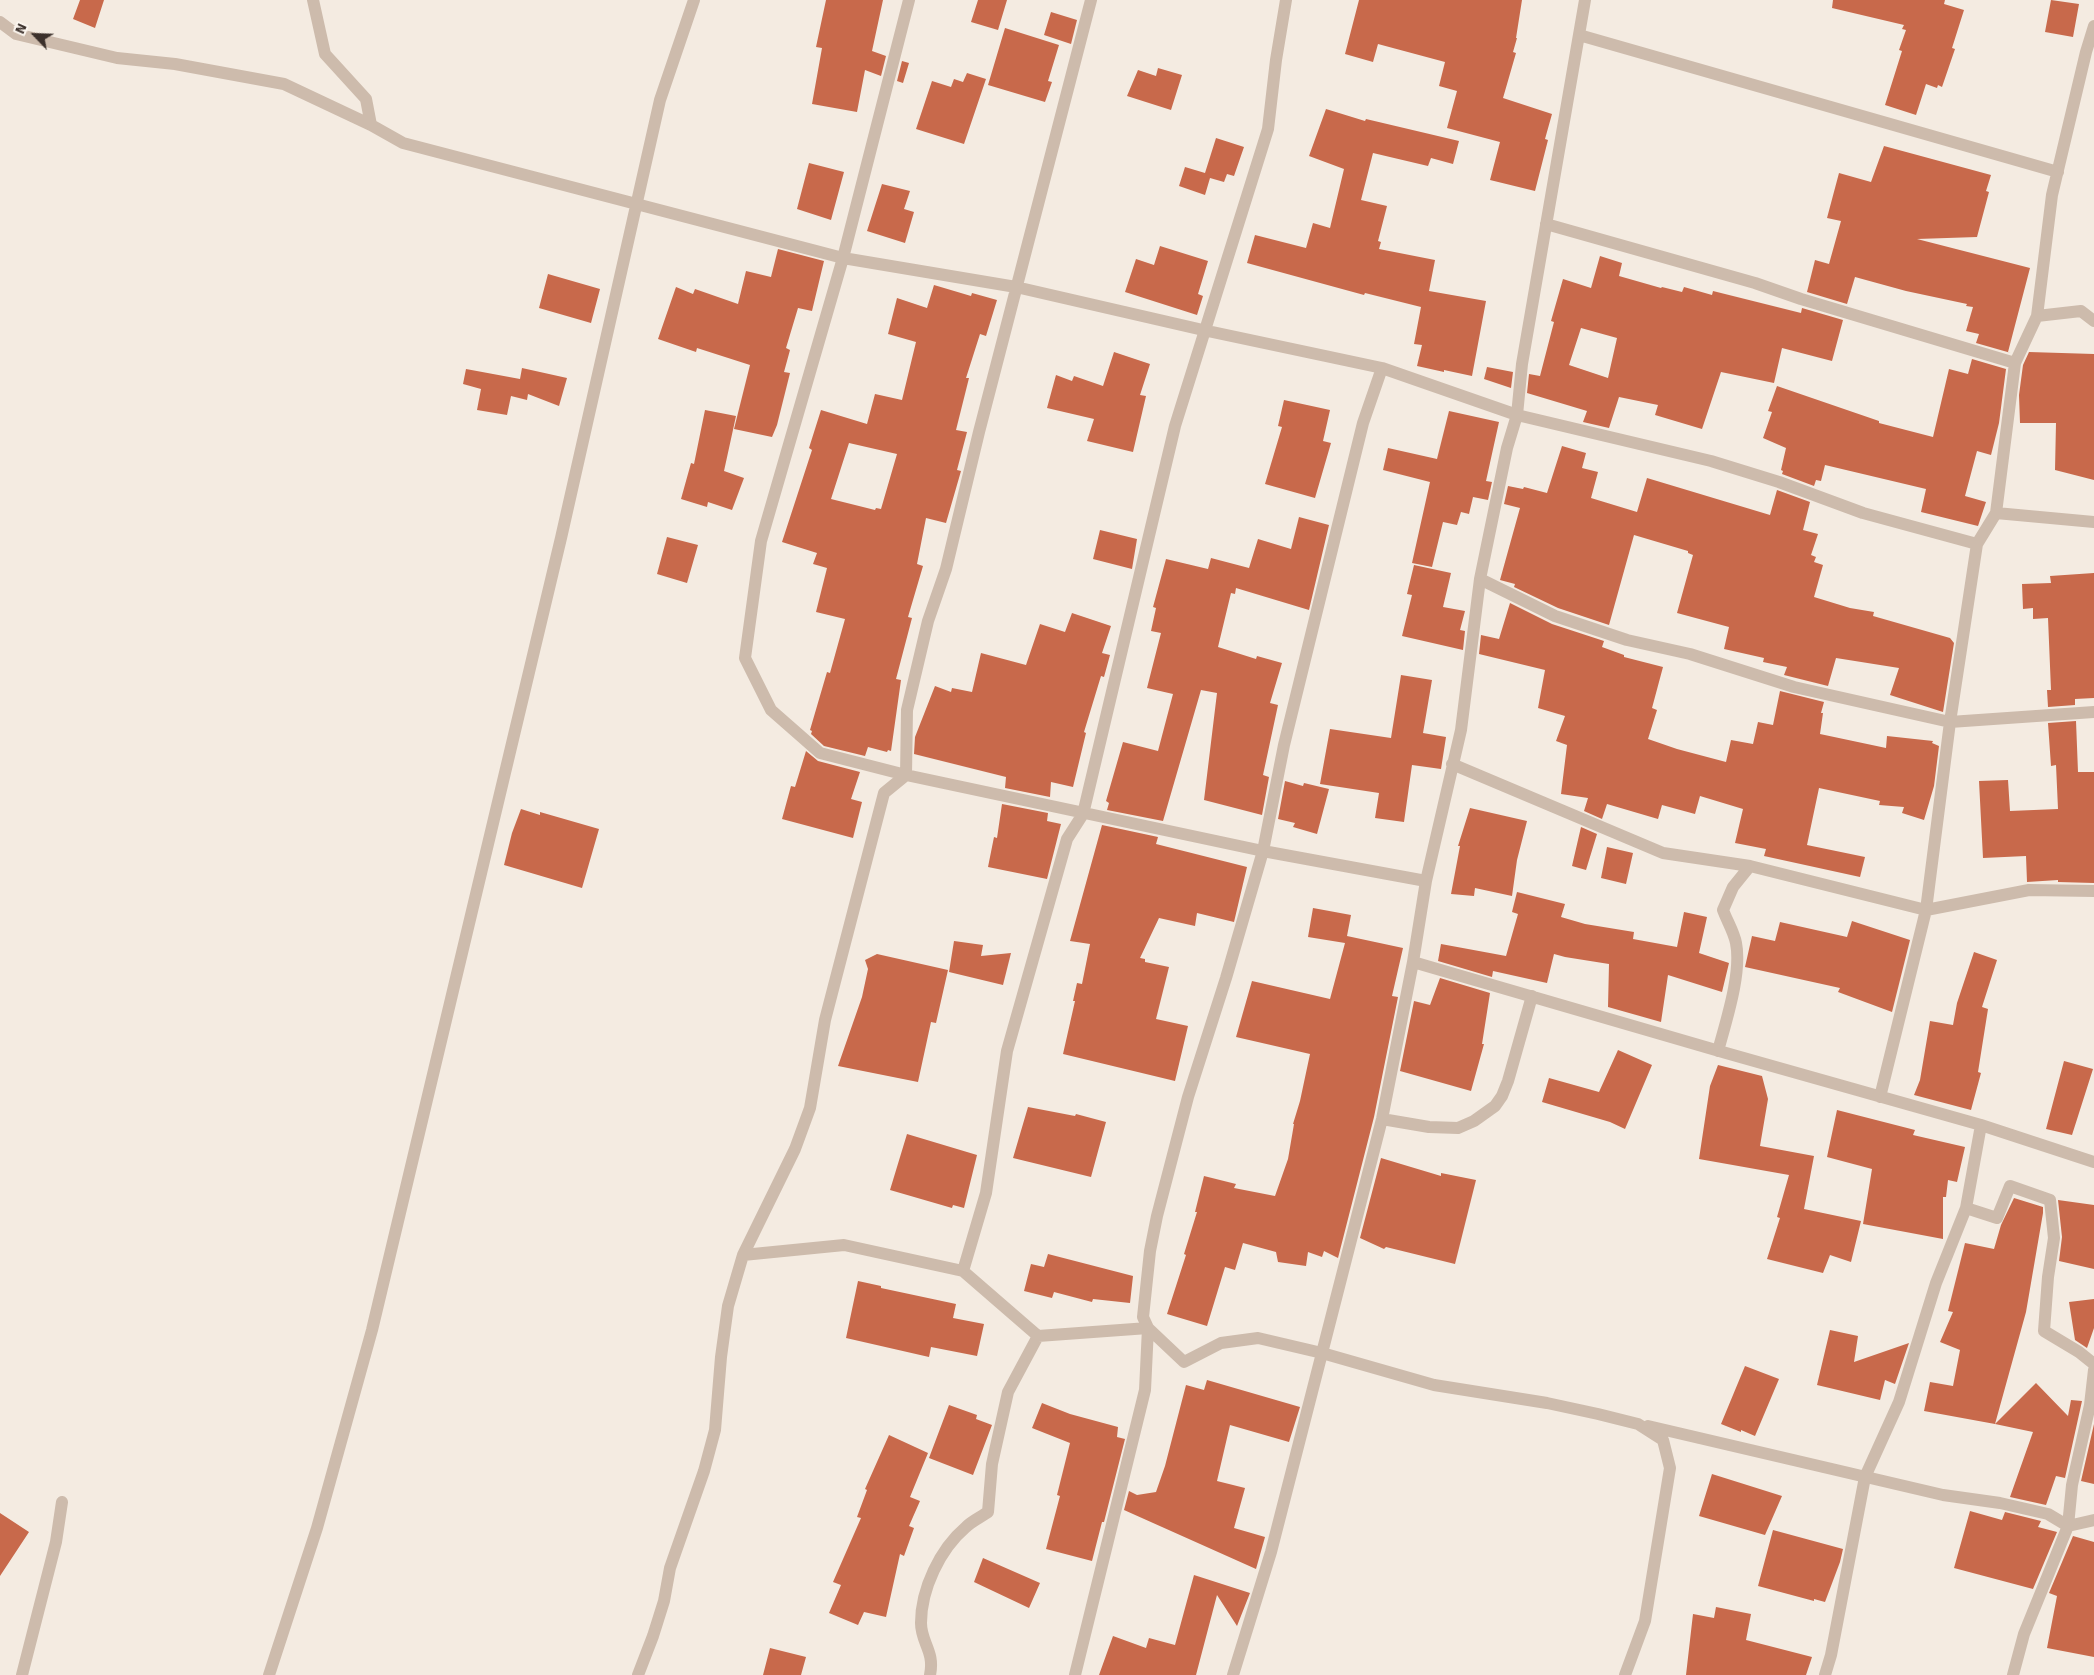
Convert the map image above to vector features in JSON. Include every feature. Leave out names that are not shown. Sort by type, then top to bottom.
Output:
[{"type":"street","points":[[313,0],[325,54],[366,99],[371,125]]},
{"type":"street","points":[[269,1675],[317,1528],[372,1330],[558,548],[638,204],[660,100],[694,0]]},
{"type":"street","points":[[909,0],[843,258],[761,541],[745,658],[771,710],[820,752],[906,775],[1264,851],[1426,881]]},
{"type":"street","points":[[906,775],[907,710],[928,621],[946,569],[1016,286],[1091,0]]},
{"type":"street","points":[[963,1271],[986,1193],[1007,1051],[1067,839],[1083,814],[1175,426],[1203,330],[1268,129],[1276,60],[1286,0]]},
{"type":"street","points":[[1233,1675],[1271,1552],[1350,1251],[1382,1119],[1413,962],[1426,881],[1461,730],[1480,579],[1507,448],[1517,415],[1522,364],[1585,0]]},
{"type":"street","points":[[0,22],[16,34],[117,58],[175,64],[284,84],[371,125],[403,143],[843,258],[1016,286],[1203,330],[1382,368],[1517,415],[1711,461],[1779,482],[1863,513],[1977,544]]},
{"type":"street","points":[[1880,1097],[1926,910],[1950,722],[1977,544],[1996,513],[2015,363],[2037,316],[2052,194],[2094,26]]},
{"type":"street","points":[[1579,35],[2058,172]]},
{"type":"street","points":[[1546,224],[1755,283],[1819,305],[2015,363]]},
{"type":"street","points":[[2037,316],[2081,311],[2094,321]]},
{"type":"street","points":[[1382,368],[1363,423],[1284,745],[1264,851],[1188,1097],[1157,1216],[1150,1251],[1144,1301],[1143,1317],[1148,1328],[1184,1362],[1221,1343],[1258,1338],[1322,1353],[1434,1385],[1547,1403],[1944,1495],[2000,1503],[2048,1514],[2068,1526],[2094,1520]]},
{"type":"street","points":[[1996,513],[2094,522]]},
{"type":"street","points":[[1480,579],[1555,616],[1627,640],[1690,654],[1794,687],[1950,722],[2094,712]]},
{"type":"street","points":[[1452,764],[1663,853],[1750,866],[1926,910],[2029,890],[2094,891]]},
{"type":"street","points":[[638,1675],[664,1601],[670,1568],[704,1471],[715,1430],[720,1357],[728,1306],[743,1255],[795,1149],[810,1108],[825,1020],[884,792],[906,775]]},
{"type":"street","points":[[1718,1051],[1730,1006],[1738,958],[1736,941],[1723,910],[1733,887],[1750,866]]},
{"type":"street","points":[[1413,962],[1981,1125],[2094,1162]]},
{"type":"street","points":[[1382,1119],[1428,1127],[1458,1128],[1474,1121],[1494,1106],[1502,1096],[1508,1082],[1532,996]]},
{"type":"street","points":[[1825,1675],[1831,1654],[1865,1477],[1899,1402],[1936,1283],[1966,1208],[1981,1125]]},
{"type":"street","points":[[1966,1208],[1997,1218],[2010,1186],[2050,1200],[2054,1238],[2048,1277],[2044,1331],[2079,1352],[2094,1364]]},
{"type":"street","points":[[743,1255],[844,1245],[963,1271],[1038,1336],[1148,1328]]},
{"type":"street","points":[[1075,1675],[1146,1390],[1148,1328]]},
{"type":"street","points":[[930,1675],[932,1662],[921,1624],[924,1597],[940,1556],[965,1528],[988,1512],[992,1464],[1008,1392],[1038,1336]]},
{"type":"street","points":[[2013,1675],[2024,1634],[2068,1526],[2072,1485],[2090,1405],[2094,1370]]},
{"type":"street","points":[[1625,1675],[1645,1621],[1670,1468],[1663,1440],[1638,1424]]},
{"type":"street","points":[[22,1675],[56,1542],[62,1502]]},
{"type":"building","points":[[80,0],[104,0],[95,28],[73,19]]},
{"type":"building","points":[[826,0],[883,0],[872,51],[886,56],[881,76],[865,70],[857,112],[812,104],[822,48],[816,47]]},
{"type":"building","points":[[978,0],[1007,0],[998,30],[971,22]]},
{"type":"building","points":[[1359,0],[1522,0],[1517,38],[1513,52],[1516,53],[1503,98],[1552,114],[1545,139],[1548,140],[1535,191],[1490,180],[1500,142],[1447,128],[1457,91],[1439,86],[1445,62],[1378,44],[1373,62],[1345,54]]},
{"type":"building","points":[[1833,0],[1945,0],[1944,4],[1964,10],[1952,48],[1955,49],[1942,87],[1938,85],[1937,88],[1926,84],[1916,115],[1885,105],[1902,51],[1899,50],[1906,30],[1902,29],[1904,25],[1832,8]]},
{"type":"building","points":[[2051,0],[2079,4],[2073,37],[2045,32]]},
{"type":"building","points":[[1051,12],[1077,20],[1071,44],[1044,35]]},
{"type":"building","points":[[1005,28],[1059,45],[1048,81],[1052,82],[1045,102],[988,85]]},
{"type":"building","points":[[902,61],[909,63],[903,83],[897,81]]},
{"type":"building","points":[[1158,68],[1182,75],[1171,110],[1127,96],[1138,70],[1156,76]]},
{"type":"building","points":[[967,73],[986,79],[964,144],[916,129],[932,81],[951,87],[954,79],[963,82]]},
{"type":"building","points":[[1326,109],[1365,121],[1366,119],[1459,141],[1453,164],[1431,158],[1428,166],[1373,153],[1361,200],[1387,206],[1378,241],[1381,242],[1379,249],[1435,260],[1429,291],[1486,301],[1472,376],[1417,366],[1422,345],[1414,344],[1421,307],[1365,293],[1364,295],[1247,263],[1255,235],[1306,248],[1313,223],[1330,228],[1344,169],[1309,156]]},
{"type":"building","points":[[1216,138],[1244,147],[1234,176],[1227,174],[1224,182],[1210,178],[1205,195],[1179,186],[1185,167],[1205,173]]},
{"type":"building","points":[[1884,146],[1991,175],[1986,191],[1989,192],[1977,237],[1917,239],[2030,268],[2008,352],[2011,353],[1976,343],[1979,334],[1966,331],[1973,307],[1966,306],[1967,304],[1906,291],[1855,277],[1847,304],[1807,292],[1815,260],[1829,264],[1841,221],[1827,218],[1839,173],[1871,182]]},
{"type":"building","points":[[809,163],[844,172],[831,220],[797,209]]},
{"type":"building","points":[[882,184],[910,191],[904,209],[914,212],[905,243],[867,231]]},
{"type":"building","points":[[1160,246],[1208,261],[1198,294],[1203,296],[1197,315],[1125,292],[1136,259],[1154,265]]},
{"type":"building","points":[[778,249],[824,261],[812,311],[798,308],[786,348],[790,350],[784,372],[790,373],[777,425],[772,437],[734,429],[750,365],[697,348],[696,352],[658,339],[676,287],[693,294],[695,289],[738,304],[746,271],[771,277]]},
{"type":"building","points":[[1600,256],[1622,263],[1619,276],[1661,288],[1682,292],[1684,287],[1712,295],[1713,291],[1801,313],[1802,308],[1843,320],[1832,361],[1782,348],[1774,383],[1721,372],[1702,429],[1655,415],[1658,405],[1619,397],[1609,428],[1583,422],[1587,411],[1527,393],[1529,374],[1540,376],[1554,322],[1551,321],[1563,279],[1591,288]],"holes":[[[1581,328],[1617,338],[1608,378],[1569,365]]]},
{"type":"building","points":[[548,274],[600,289],[591,323],[539,308]]},
{"type":"building","points":[[934,285],[971,296],[972,293],[997,300],[986,336],[980,334],[966,378],[969,378],[956,430],[967,432],[957,470],[961,471],[946,523],[926,518],[917,564],[923,566],[908,617],[912,618],[896,679],[901,680],[891,751],[888,750],[887,752],[868,747],[865,756],[824,746],[811,734],[812,731],[810,730],[827,672],[830,673],[845,619],[816,612],[827,568],[813,564],[817,553],[782,542],[812,450],[809,448],[821,410],[867,424],[875,394],[902,400],[916,342],[888,334],[897,298],[927,308]],"holes":[[[849,443],[897,454],[881,509],[876,508],[875,510],[831,499]]]},
{"type":"building","points":[[1114,352],[1150,364],[1140,395],[1146,396],[1133,452],[1087,441],[1094,419],[1047,408],[1056,375],[1072,381],[1074,376],[1103,386]]},
{"type":"building","points":[[2029,352],[2094,354],[2094,480],[2055,470],[2056,423],[2020,423],[2019,395],[2023,365]]},
{"type":"building","points":[[1972,359],[2006,369],[1999,423],[1991,455],[1977,451],[1965,496],[1986,502],[1978,526],[1921,512],[1926,489],[1825,465],[1821,481],[1816,480],[1814,486],[1782,474],[1783,471],[1781,470],[1786,448],[1763,438],[1772,412],[1768,411],[1777,386],[1879,421],[1879,423],[1933,437],[1949,369],[1968,374]]},
{"type":"building","points":[[1487,367],[1513,372],[1511,388],[1484,379]]},
{"type":"building","points":[[522,368],[567,378],[559,406],[528,394],[527,400],[511,396],[507,415],[477,410],[481,389],[463,384],[466,369],[520,379]]},
{"type":"building","points":[[1284,400],[1330,410],[1323,441],[1331,443],[1315,498],[1265,484],[1282,427],[1278,426]]},
{"type":"building","points":[[705,410],[736,416],[724,471],[744,478],[732,510],[708,502],[707,507],[681,499],[691,463],[694,464]]},
{"type":"building","points":[[1449,411],[1499,422],[1486,481],[1492,482],[1488,500],[1473,497],[1469,514],[1461,512],[1457,525],[1443,522],[1432,567],[1412,563],[1430,482],[1383,470],[1388,448],[1437,459]]},
{"type":"building","points":[[1562,446],[1586,453],[1582,468],[1598,472],[1591,498],[1637,512],[1647,478],[1770,515],[1777,490],[1810,502],[1803,530],[1818,534],[1811,555],[1816,557],[1814,562],[1823,565],[1814,597],[1850,608],[1874,612],[1873,616],[1950,638],[1954,643],[1943,712],[1890,695],[1899,668],[1836,658],[1828,686],[1784,675],[1787,667],[1763,662],[1764,658],[1724,649],[1729,627],[1677,613],[1693,555],[1688,553],[1688,551],[1634,535],[1609,625],[1558,608],[1514,587],[1515,584],[1500,580],[1520,508],[1504,504],[1508,486],[1523,489],[1524,487],[1547,493]]},
{"type":"building","points":[[1299,517],[1329,525],[1309,610],[1236,588],[1235,594],[1231,593],[1218,647],[1256,659],[1257,656],[1282,663],[1270,703],[1278,705],[1263,775],[1269,777],[1262,815],[1204,800],[1217,693],[1201,690],[1163,821],[1107,810],[1109,803],[1106,801],[1123,742],[1158,751],[1173,694],[1147,688],[1161,633],[1151,631],[1156,608],[1153,607],[1166,559],[1208,569],[1211,558],[1249,568],[1258,539],[1291,549]]},
{"type":"building","points":[[1100,530],[1137,539],[1132,569],[1093,559]]},
{"type":"building","points":[[667,537],[698,545],[687,583],[657,574]]},
{"type":"building","points":[[1414,565],[1451,573],[1443,607],[1465,611],[1460,630],[1465,631],[1463,650],[1402,636],[1412,595],[1407,594]]},
{"type":"building","points":[[2094,573],[2094,698],[2075,699],[2075,705],[2048,707],[2047,690],[2051,690],[2048,618],[2033,619],[2033,608],[2023,609],[2022,584],[2051,583],[2050,576]]},
{"type":"building","points":[[1510,603],[1552,624],[1604,641],[1602,647],[1624,655],[1624,657],[1663,667],[1652,708],[1657,710],[1648,739],[1677,749],[1726,762],[1731,740],[1753,744],[1758,722],[1773,725],[1780,691],[1824,702],[1821,713],[1823,713],[1820,734],[1886,748],[1887,736],[1933,741],[1932,743],[1939,746],[1934,786],[1924,820],[1902,813],[1904,807],[1879,805],[1880,801],[1819,788],[1807,845],[1865,857],[1860,877],[1764,856],[1766,849],[1735,843],[1743,809],[1700,796],[1695,814],[1662,805],[1658,819],[1607,804],[1602,819],[1584,811],[1588,798],[1561,794],[1567,745],[1556,741],[1565,716],[1538,708],[1545,670],[1479,654],[1481,635],[1499,639]]},
{"type":"building","points":[[1072,613],[1111,626],[1102,653],[1110,655],[1104,677],[1101,676],[1084,732],[1086,733],[1073,787],[1051,782],[1050,797],[1005,788],[1006,777],[914,754],[915,737],[935,686],[951,692],[952,688],[972,692],[981,653],[1026,665],[1040,624],[1065,632]]},
{"type":"building","points":[[1401,675],[1432,680],[1423,733],[1446,737],[1441,769],[1412,765],[1404,822],[1375,818],[1379,793],[1320,784],[1330,729],[1391,738]]},
{"type":"building","points":[[2076,721],[2078,772],[2094,772],[2094,883],[2058,882],[2058,880],[2027,882],[2026,856],[1983,858],[1979,781],[2008,780],[2010,811],[2058,809],[2056,765],[2051,766],[2048,723]]},
{"type":"building","points":[[806,751],[818,761],[860,772],[851,799],[862,802],[853,838],[782,819],[791,786],[795,787]]},
{"type":"building","points":[[1285,781],[1303,786],[1304,783],[1329,789],[1317,834],[1293,827],[1295,823],[1278,819]]},
{"type":"building","points":[[1002,804],[1048,813],[1047,821],[1061,824],[1047,879],[988,867],[994,837],[997,838]]},
{"type":"building","points":[[1470,808],[1527,821],[1517,860],[1512,896],[1475,888],[1474,896],[1451,894],[1460,846],[1458,846]]},
{"type":"building","points":[[521,809],[540,815],[540,812],[599,829],[582,888],[504,865],[512,833]]},
{"type":"building","points":[[1102,825],[1158,837],[1156,844],[1247,867],[1234,922],[1197,913],[1195,926],[1159,918],[1140,958],[1145,959],[1145,962],[1169,967],[1156,1019],[1188,1026],[1175,1081],[1063,1054],[1075,1001],[1073,1001],[1077,983],[1082,984],[1090,944],[1070,941]]},
{"type":"building","points":[[1581,827],[1597,834],[1586,870],[1572,866]]},
{"type":"building","points":[[1607,847],[1633,853],[1626,884],[1601,878]]},
{"type":"building","points":[[1517,892],[1565,904],[1561,917],[1585,924],[1634,932],[1633,939],[1677,947],[1684,912],[1707,917],[1699,953],[1729,963],[1722,992],[1668,975],[1661,1022],[1608,1007],[1609,964],[1554,954],[1547,983],[1493,971],[1492,977],[1438,961],[1441,944],[1506,956],[1518,914],[1512,912]]},
{"type":"building","points":[[1313,908],[1351,915],[1347,936],[1403,948],[1392,996],[1398,997],[1374,1117],[1338,1258],[1324,1251],[1322,1257],[1308,1252],[1306,1266],[1278,1262],[1276,1252],[1243,1243],[1235,1270],[1225,1267],[1207,1326],[1167,1314],[1186,1255],[1184,1254],[1197,1212],[1195,1212],[1204,1176],[1236,1184],[1234,1188],[1275,1196],[1288,1159],[1293,1124],[1310,1054],[1236,1037],[1252,981],[1330,999],[1345,943],[1308,937]]},
{"type":"building","points":[[1852,921],[1910,940],[1892,1012],[1838,992],[1840,988],[1745,967],[1752,936],[1775,941],[1780,922],[1847,937]]},
{"type":"building","points":[[954,941],[983,945],[981,956],[1011,953],[1003,985],[949,972]]},
{"type":"building","points":[[1974,952],[1997,960],[1982,1007],[1988,1009],[1978,1072],[1981,1073],[1971,1110],[1914,1095],[1920,1080],[1930,1021],[1953,1025],[1957,1003]]},
{"type":"building","points":[[877,954],[948,970],[936,1023],[931,1022],[918,1082],[838,1066],[862,997],[868,969],[865,960]]},
{"type":"building","points":[[1440,978],[1490,993],[1482,1044],[1484,1044],[1471,1091],[1400,1071],[1414,1001],[1430,1005]]},
{"type":"building","points":[[1618,1050],[1652,1065],[1625,1129],[1610,1122],[1542,1102],[1549,1078],[1599,1092]]},
{"type":"building","points":[[2064,1061],[2093,1069],[2072,1135],[2046,1129]]},
{"type":"building","points":[[1718,1065],[1762,1076],[1768,1099],[1760,1146],[1814,1156],[1804,1209],[1861,1221],[1851,1262],[1830,1255],[1823,1273],[1767,1259],[1780,1218],[1777,1217],[1789,1175],[1699,1159],[1710,1086]]},
{"type":"building","points":[[1028,1107],[1075,1116],[1076,1114],[1106,1122],[1091,1177],[1013,1158]]},
{"type":"building","points":[[1837,1110],[1915,1130],[1913,1135],[1965,1147],[1957,1182],[1948,1180],[1946,1197],[1943,1197],[1943,1239],[1863,1224],[1872,1169],[1827,1157]]},
{"type":"building","points":[[907,1134],[977,1155],[964,1208],[953,1205],[952,1208],[890,1190]]},
{"type":"building","points":[[1381,1158],[1441,1176],[1441,1173],[1476,1180],[1455,1264],[1386,1247],[1384,1249],[1360,1238]]},
{"type":"building","points":[[2014,1198],[2043,1207],[2043,1213],[2026,1312],[1995,1424],[1924,1411],[1930,1382],[1953,1386],[1960,1350],[1940,1342],[1953,1312],[1948,1311],[1965,1243],[1994,1249],[2001,1225]]},
{"type":"building","points":[[2058,1200],[2094,1205],[2094,1269],[2059,1261],[2062,1237]]},
{"type":"building","points":[[1048,1254],[1133,1276],[1130,1303],[1093,1299],[1092,1302],[1054,1292],[1052,1298],[1024,1291],[1031,1264],[1044,1267]]},
{"type":"building","points":[[858,1281],[881,1286],[881,1288],[956,1304],[953,1318],[984,1324],[977,1356],[931,1347],[929,1357],[846,1338]]},
{"type":"building","points":[[2094,1299],[2094,1328],[2087,1348],[2075,1340],[2069,1302]]},
{"type":"building","points":[[1830,1330],[1858,1336],[1854,1362],[1909,1343],[1895,1384],[1885,1380],[1880,1400],[1817,1385]]},
{"type":"building","points":[[1745,1366],[1779,1379],[1755,1436],[1721,1424]]},
{"type":"building","points":[[1207,1380],[1300,1407],[1289,1442],[1230,1425],[1217,1481],[1245,1488],[1234,1528],[1265,1537],[1256,1569],[1124,1510],[1129,1491],[1137,1495],[1156,1492],[1165,1466],[1186,1385],[1204,1390]]},
{"type":"building","points":[[2036,1383],[2068,1416],[2071,1400],[2082,1401],[2065,1478],[2056,1476],[2046,1505],[2010,1497],[2033,1432],[1995,1424]]},
{"type":"building","points":[[1042,1403],[1070,1414],[1118,1427],[1117,1437],[1125,1439],[1092,1561],[1046,1549],[1060,1496],[1057,1495],[1070,1443],[1032,1428]]},
{"type":"building","points":[[949,1405],[977,1415],[976,1419],[992,1425],[973,1475],[929,1458]]},
{"type":"building","points":[[2094,1424],[2094,1484],[2081,1481]]},
{"type":"building","points":[[889,1435],[928,1453],[910,1497],[920,1501],[909,1526],[914,1528],[904,1556],[900,1554],[886,1617],[864,1612],[858,1625],[829,1613],[841,1585],[833,1582],[861,1518],[857,1517],[867,1490],[865,1489]]},
{"type":"building","points":[[1712,1474],[1782,1496],[1765,1535],[1699,1516]]},
{"type":"building","points":[[1970,1511],[2002,1520],[2005,1512],[2041,1521],[2038,1527],[2057,1532],[2033,1589],[1954,1568]]},
{"type":"building","points":[[0,1513],[29,1532],[0,1576]]},
{"type":"building","points":[[1773,1530],[1843,1549],[1825,1602],[1814,1599],[1814,1601],[1758,1586]]},
{"type":"building","points":[[2073,1536],[2094,1542],[2094,1657],[2047,1648],[2057,1596],[2049,1593]]},
{"type":"building","points":[[983,1558],[1040,1583],[1029,1608],[974,1582]]},
{"type":"building","points":[[1194,1575],[1250,1593],[1237,1626],[1217,1595],[1196,1675],[1099,1675],[1113,1636],[1146,1648],[1149,1638],[1175,1645]]},
{"type":"building","points":[[1716,1607],[1751,1614],[1746,1640],[1812,1657],[1806,1675],[1686,1675],[1693,1614],[1714,1618]]},
{"type":"building","points":[[770,1648],[806,1657],[801,1675],[763,1675]]}]
